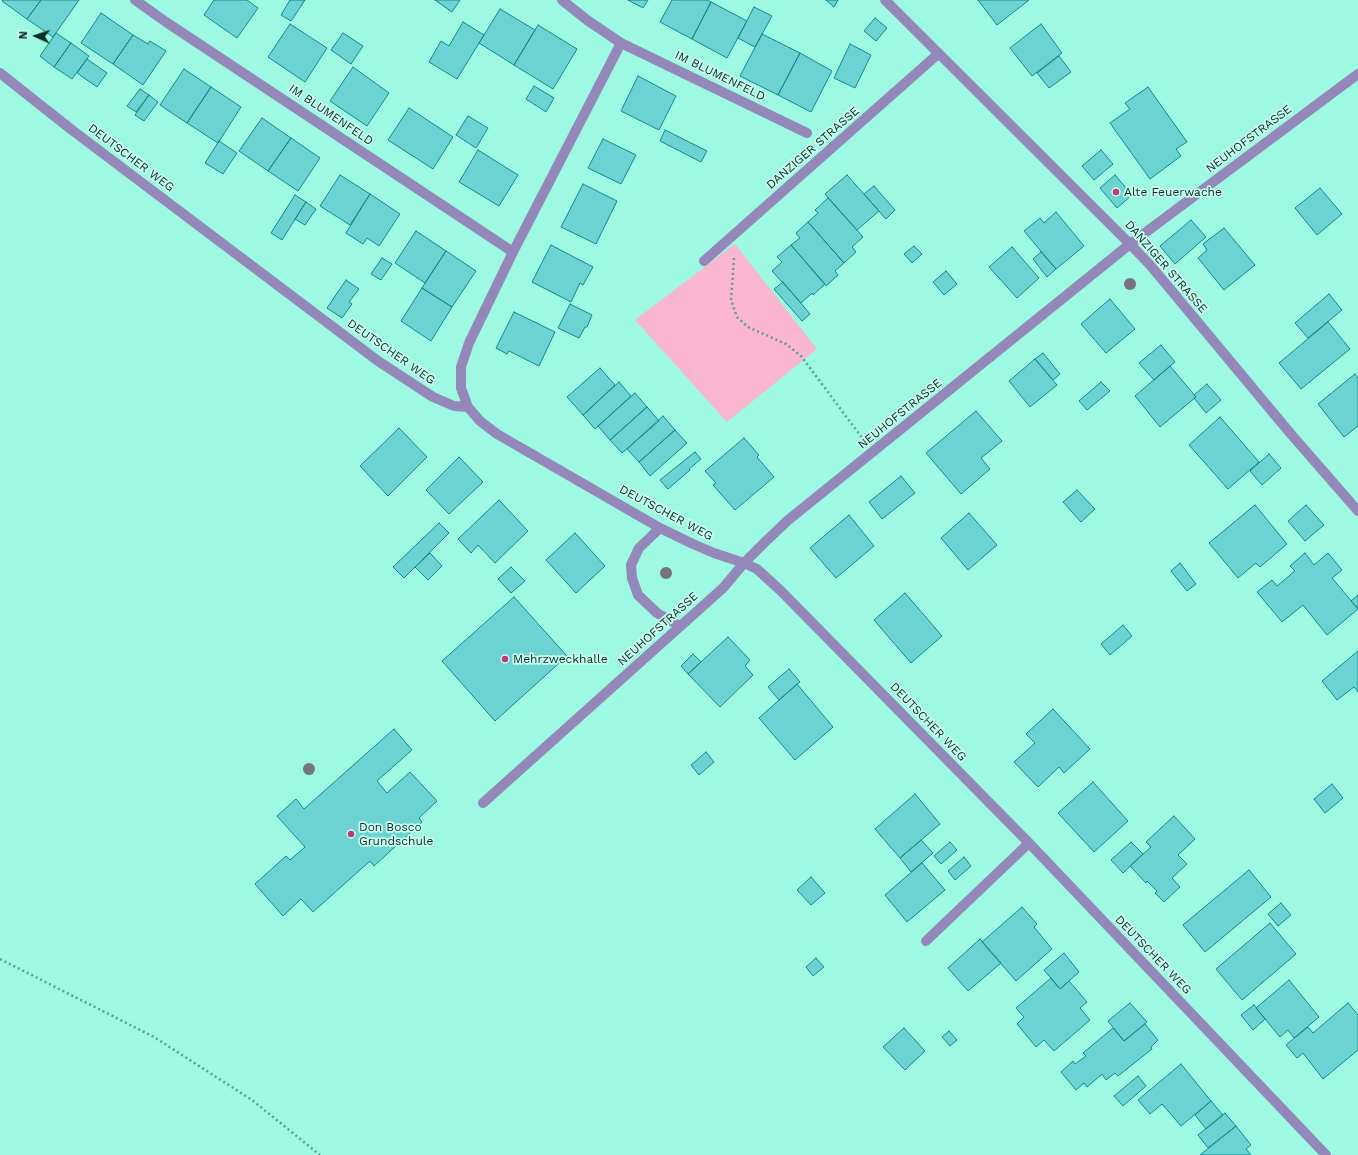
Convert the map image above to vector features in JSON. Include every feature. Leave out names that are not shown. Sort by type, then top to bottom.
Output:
[{"type":"street","name":"IM BLUMENFELD","points":[[136,0],[166,22],[513,252]]},
{"type":"street","name":"IM BLUMENFELD","points":[[562,0],[587,20],[621,43],[807,133]]},
{"type":"street","name":"DANZIGER STRASSE","points":[[885,0],[1151,266],[1285,427],[1358,511]]},
{"type":"street","points":[[468,407],[461,388],[461,367],[469,343],[513,252],[621,43]]},
{"type":"street","name":"DANZIGER STRASSE","points":[[704,261],[938,54]]},
{"type":"street","name":"DEUTSCHER WEG","points":[[0,73],[103,154],[378,361],[433,396],[454,406],[468,407],[480,421],[497,434],[660,528],[707,550],[757,569],[781,591],[1029,843],[1326,1155]]},
{"type":"street","name":"NEUHOFSTRASSE","points":[[483,803],[723,588],[744,563],[787,521],[1130,244],[1358,74]]},
{"type":"street","points":[[660,528],[639,548],[631,565],[632,578],[638,595],[658,613],[680,626]]},
{"type":"street","points":[[926,941],[1029,843]]},
{"type":"path","points":[[737,232],[731,300],[737,317],[748,327],[786,344],[801,356],[872,452]]},
{"type":"path","points":[[0,959],[154,1037],[252,1100],[320,1155]]},
{"type":"shaded area","points":[[735,244],[817,349],[727,422],[635,320]]},
{"type":"building","points":[[41,0],[27,19],[2,1]]},
{"type":"building","points":[[41,0],[79,0],[53,37],[27,19]]},
{"type":"building","points":[[214,0],[247,0],[258,8],[237,38],[204,15]]},
{"type":"building","points":[[290,0],[305,0],[291,21],[281,15]]},
{"type":"building","points":[[435,0],[460,0],[452,12]]},
{"type":"building","points":[[628,0],[648,0],[643,8]]},
{"type":"building","points":[[672,0],[707,0],[711,2],[692,39],[660,22]]},
{"type":"building","points":[[826,0],[838,0],[834,7]]},
{"type":"building","points":[[978,0],[1029,0],[997,25]]},
{"type":"building","points":[[711,2],[747,21],[727,58],[692,39]]},
{"type":"building","points":[[754,7],[772,16],[755,47],[738,38]]},
{"type":"building","points":[[500,9],[535,30],[514,65],[479,43]]},
{"type":"building","points":[[101,13],[133,35],[113,64],[81,43]]},
{"type":"building","points":[[875,18],[887,28],[876,41],[864,31]]},
{"type":"building","points":[[463,22],[484,35],[457,79],[429,62],[441,41],[449,46]]},
{"type":"building","points":[[290,24],[327,48],[305,82],[268,57]]},
{"type":"building","points":[[1041,24],[1062,53],[1032,76],[1010,48]]},
{"type":"building","points":[[538,25],[577,49],[553,89],[514,65]]},
{"type":"building","points":[[56,33],[71,43],[54,67],[40,56]]},
{"type":"building","points":[[343,33],[363,46],[351,64],[331,50]]},
{"type":"building","points":[[762,34],[800,53],[778,95],[740,76]]},
{"type":"building","points":[[133,35],[148,44],[150,41],[166,51],[143,85],[113,64]]},
{"type":"building","points":[[71,43],[89,56],[72,79],[54,67]]},
{"type":"building","points":[[850,44],[871,55],[855,88],[834,78]]},
{"type":"building","points":[[800,53],[832,71],[811,112],[778,95]]},
{"type":"building","points":[[1059,56],[1071,72],[1049,88],[1037,73]]},
{"type":"building","points":[[87,59],[107,73],[97,87],[77,73]]},
{"type":"building","points":[[353,67],[389,93],[367,126],[330,101]]},
{"type":"building","points":[[184,69],[211,87],[187,123],[160,105]]},
{"type":"building","points":[[638,76],[676,96],[659,130],[621,111]]},
{"type":"building","points":[[534,86],[554,98],[546,112],[526,99]]},
{"type":"building","points":[[211,87],[241,107],[218,143],[187,123]]},
{"type":"building","points":[[1148,87],[1187,142],[1176,149],[1181,156],[1150,179],[1110,123],[1130,109],[1125,103]]},
{"type":"building","points":[[140,89],[149,95],[136,112],[127,106]]},
{"type":"building","points":[[149,95],[158,102],[144,121],[135,115]]},
{"type":"building","points":[[409,108],[453,137],[433,169],[388,140]]},
{"type":"building","points":[[468,116],[488,128],[476,148],[456,135]]},
{"type":"building","points":[[262,118],[291,138],[268,171],[239,151]]},
{"type":"building","points":[[665,130],[707,151],[701,162],[660,141]]},
{"type":"building","points":[[291,138],[320,158],[298,191],[268,171]]},
{"type":"building","points":[[603,139],[636,155],[621,184],[588,168]]},
{"type":"building","points":[[219,141],[237,153],[223,174],[205,163]]},
{"type":"building","points":[[478,150],[518,175],[499,206],[459,182]]},
{"type":"building","points":[[1101,150],[1113,164],[1094,180],[1082,166]]},
{"type":"building","points":[[340,175],[370,194],[350,225],[320,206]]},
{"type":"building","points":[[847,175],[879,211],[857,230],[825,194]]},
{"type":"building","name":"Alte Feuerwache","points":[[1115,175],[1132,195],[1117,208],[1100,188]]},
{"type":"building","points":[[583,184],[617,201],[596,244],[561,227]]},
{"type":"building","points":[[874,186],[895,210],[886,219],[864,194]]},
{"type":"building","points":[[1320,188],[1342,214],[1317,235],[1295,208]]},
{"type":"building","points":[[370,194],[400,214],[379,246],[367,238],[363,244],[346,233]]},
{"type":"building","points":[[295,195],[306,202],[282,240],[271,233]]},
{"type":"building","points":[[828,198],[863,237],[852,247],[856,252],[844,263],[808,222],[818,213],[815,210]]},
{"type":"building","points":[[306,202],[316,209],[305,225],[295,219]]},
{"type":"building","points":[[1056,212],[1084,246],[1056,269],[1024,231],[1040,218],[1044,223]]},
{"type":"building","points":[[1191,220],[1206,237],[1175,264],[1160,246]]},
{"type":"building","points":[[808,222],[844,263],[835,271],[838,275],[826,286],[791,245],[800,238],[796,233]]},
{"type":"building","points":[[1224,228],[1255,265],[1224,290],[1198,258],[1207,250],[1203,244]]},
{"type":"building","points":[[416,231],[446,251],[425,283],[395,263]]},
{"type":"building","points":[[551,245],[593,267],[583,285],[580,283],[571,302],[532,282]]},
{"type":"building","points":[[791,245],[825,284],[801,303],[772,271],[782,262],[777,257]]},
{"type":"building","points":[[914,246],[922,254],[912,263],[904,254]]},
{"type":"building","points":[[1012,247],[1039,278],[1017,298],[989,267]]},
{"type":"building","points":[[446,251],[476,271],[452,307],[422,288]]},
{"type":"building","points":[[1041,252],[1056,269],[1047,277],[1033,259]]},
{"type":"building","points":[[382,258],[392,264],[381,280],[371,274]]},
{"type":"building","points":[[946,271],[957,284],[944,295],[933,282]]},
{"type":"building","points":[[346,280],[359,289],[349,302],[352,304],[342,318],[327,308]]},
{"type":"building","points":[[783,282],[810,314],[802,321],[774,289]]},
{"type":"building","points":[[422,288],[452,307],[431,341],[401,321]]},
{"type":"building","points":[[1329,294],[1342,310],[1308,338],[1295,323]]},
{"type":"building","points":[[1110,299],[1135,329],[1106,353],[1081,324]]},
{"type":"building","points":[[570,304],[592,315],[587,327],[585,327],[579,338],[558,328]]},
{"type":"building","points":[[514,312],[555,332],[539,366],[509,351],[507,354],[496,348]]},
{"type":"building","points":[[1328,322],[1350,349],[1301,389],[1279,363]]},
{"type":"building","points":[[1161,345],[1175,362],[1154,380],[1139,363]]},
{"type":"building","points":[[1043,353],[1060,374],[1053,380],[1035,359]]},
{"type":"building","points":[[1035,359],[1057,385],[1030,407],[1009,381]]},
{"type":"building","points":[[1170,366],[1196,397],[1160,427],[1135,396]]},
{"type":"building","points":[[600,368],[615,385],[583,415],[567,397]]},
{"type":"building","points":[[1355,374],[1358,378],[1358,426],[1344,437],[1318,404]]},
{"type":"building","points":[[619,382],[631,396],[595,429],[583,415]]},
{"type":"building","points":[[1101,382],[1110,391],[1087,410],[1079,401]]},
{"type":"building","points":[[1207,384],[1221,400],[1206,413],[1194,398],[1196,397],[1194,395]]},
{"type":"building","points":[[635,393],[647,407],[610,440],[598,426]]},
{"type":"building","points":[[647,407],[659,421],[622,453],[610,440]]},
{"type":"building","points":[[976,411],[1002,441],[981,458],[990,469],[961,494],[926,453]]},
{"type":"building","points":[[663,416],[675,430],[639,462],[627,449]]},
{"type":"building","points":[[1220,417],[1259,462],[1228,489],[1189,445]]},
{"type":"building","points":[[399,428],[427,457],[388,496],[360,466]]},
{"type":"building","points":[[675,430],[687,443],[650,476],[639,462]]},
{"type":"building","points":[[744,438],[759,455],[757,457],[774,477],[735,510],[713,485],[716,483],[705,471]]},
{"type":"building","points":[[695,452],[701,459],[668,489],[660,480]]},
{"type":"building","points":[[1269,454],[1281,468],[1262,485],[1250,471]]},
{"type":"building","points":[[459,457],[483,482],[449,514],[426,490]]},
{"type":"building","points":[[901,476],[915,493],[882,519],[869,502]]},
{"type":"building","points":[[1077,490],[1095,509],[1081,522],[1063,502]]},
{"type":"building","points":[[499,500],[528,531],[495,563],[478,545],[471,553],[458,539]]},
{"type":"building","points":[[1255,505],[1287,544],[1260,567],[1256,563],[1238,578],[1209,543]]},
{"type":"building","points":[[1306,505],[1324,525],[1305,541],[1288,521]]},
{"type":"building","points":[[969,513],[997,545],[968,570],[941,538]]},
{"type":"building","points":[[849,515],[874,546],[836,578],[810,548]]},
{"type":"building","points":[[439,523],[449,533],[404,578],[393,567]]},
{"type":"building","points":[[575,533],[605,566],[576,593],[546,560]]},
{"type":"building","points":[[430,553],[442,566],[428,580],[415,567]]},
{"type":"building","points":[[1305,553],[1314,565],[1328,553],[1342,570],[1332,578],[1358,609],[1327,635],[1303,605],[1282,622],[1257,592],[1272,580],[1277,586],[1295,571],[1290,566]]},
{"type":"building","points":[[1180,563],[1196,584],[1187,591],[1171,571]]},
{"type":"building","points":[[511,567],[525,581],[511,593],[498,579]]},
{"type":"building","points":[[905,593],[942,636],[911,663],[874,620]]},
{"type":"building","points":[[1358,595],[1358,609],[1351,601]]},
{"type":"building","name":"Mehrzweckhalle","points":[[514,597],[567,656],[495,721],[442,661]]},
{"type":"building","points":[[1123,625],[1132,636],[1110,655],[1101,644]]},
{"type":"building","points":[[728,637],[750,660],[745,666],[753,675],[720,707],[688,674]]},
{"type":"building","points":[[1358,651],[1358,692],[1354,687],[1337,700],[1322,681]]},
{"type":"building","points":[[693,654],[701,662],[688,674],[681,666]]},
{"type":"building","points":[[789,669],[800,682],[779,700],[768,687]]},
{"type":"building","points":[[797,684],[833,727],[795,760],[759,718]]},
{"type":"building","points":[[1053,709],[1090,749],[1064,773],[1059,767],[1038,787],[1014,762],[1035,743],[1026,734]]},
{"type":"building","name":"Don Bosco Grundschule","points":[[394,729],[412,750],[377,781],[387,793],[410,772],[437,801],[419,818],[422,822],[374,866],[370,861],[313,912],[301,899],[283,916],[255,884],[286,856],[290,860],[305,847],[277,816],[296,799],[304,809]]},
{"type":"building","points":[[706,752],[714,762],[699,775],[691,765]]},
{"type":"building","points":[[1093,782],[1128,821],[1094,852],[1058,813]]},
{"type":"building","points":[[1332,784],[1343,798],[1325,813],[1314,799]]},
{"type":"building","points":[[915,794],[940,824],[900,858],[875,829]]},
{"type":"building","points":[[1174,816],[1195,839],[1178,855],[1187,864],[1172,878],[1180,887],[1164,902],[1155,893],[1157,891],[1147,881],[1146,883],[1130,866],[1151,847],[1146,842]]},
{"type":"building","points":[[921,840],[933,853],[911,872],[900,858]]},
{"type":"building","points":[[950,842],[957,850],[941,864],[934,856]]},
{"type":"building","points":[[1131,842],[1143,854],[1123,873],[1111,860]]},
{"type":"building","points":[[964,857],[971,866],[955,880],[948,871]]},
{"type":"building","points":[[922,863],[945,890],[907,922],[885,895]]},
{"type":"building","points":[[1249,870],[1271,897],[1205,952],[1183,925]]},
{"type":"building","points":[[811,877],[825,893],[811,905],[797,890]]},
{"type":"building","points":[[1281,903],[1291,915],[1278,926],[1268,914]]},
{"type":"building","points":[[1022,907],[1037,924],[1034,927],[1052,949],[1016,981],[982,942]]},
{"type":"building","points":[[1270,923],[1296,954],[1242,1000],[1216,969]]},
{"type":"building","points":[[980,939],[1001,963],[968,991],[948,968]]},
{"type":"building","points":[[1064,953],[1079,972],[1060,989],[1044,970]]},
{"type":"building","points":[[816,958],[824,967],[813,976],[806,967]]},
{"type":"building","points":[[1051,978],[1060,989],[1069,981],[1087,1002],[1080,1008],[1090,1020],[1054,1051],[1044,1040],[1036,1047],[1017,1024],[1024,1017],[1016,1008]]},
{"type":"building","points":[[1289,980],[1319,1017],[1294,1038],[1288,1030],[1280,1037],[1256,1008]]},
{"type":"building","points":[[1130,1003],[1147,1022],[1124,1041],[1108,1021]]},
{"type":"building","points":[[1348,1003],[1358,1015],[1358,1050],[1323,1079],[1303,1053],[1297,1058],[1286,1045],[1308,1027],[1313,1033]]},
{"type":"building","points":[[1254,1005],[1265,1019],[1253,1030],[1241,1015]]},
{"type":"building","points":[[1145,1024],[1158,1040],[1151,1047],[1152,1049],[1118,1076],[1115,1073],[1106,1080],[1102,1074],[1087,1087],[1084,1083],[1076,1090],[1061,1072],[1073,1061],[1075,1064],[1086,1056],[1083,1053],[1113,1028],[1124,1041]]},
{"type":"building","points":[[904,1028],[925,1051],[905,1070],[883,1047]]},
{"type":"building","points":[[949,1031],[957,1040],[950,1046],[942,1037]]},
{"type":"building","points":[[1181,1064],[1211,1101],[1181,1126],[1162,1104],[1150,1114],[1138,1100]]},
{"type":"building","points":[[1138,1076],[1146,1086],[1123,1106],[1114,1096]]},
{"type":"building","points":[[1211,1101],[1223,1115],[1206,1129],[1195,1115]]},
{"type":"building","points":[[1225,1113],[1236,1126],[1208,1148],[1198,1135]]},
{"type":"building","points":[[1236,1126],[1251,1145],[1246,1149],[1251,1155],[1200,1155]]},
{"type":"place","name":"Alte Feuerwache","points":[[1116,192]]},
{"type":"place","name":"Mehrzweckhalle","points":[[505,659]]},
{"type":"place","name":"Don Bosco Grundschule","points":[[351,834]]}]
